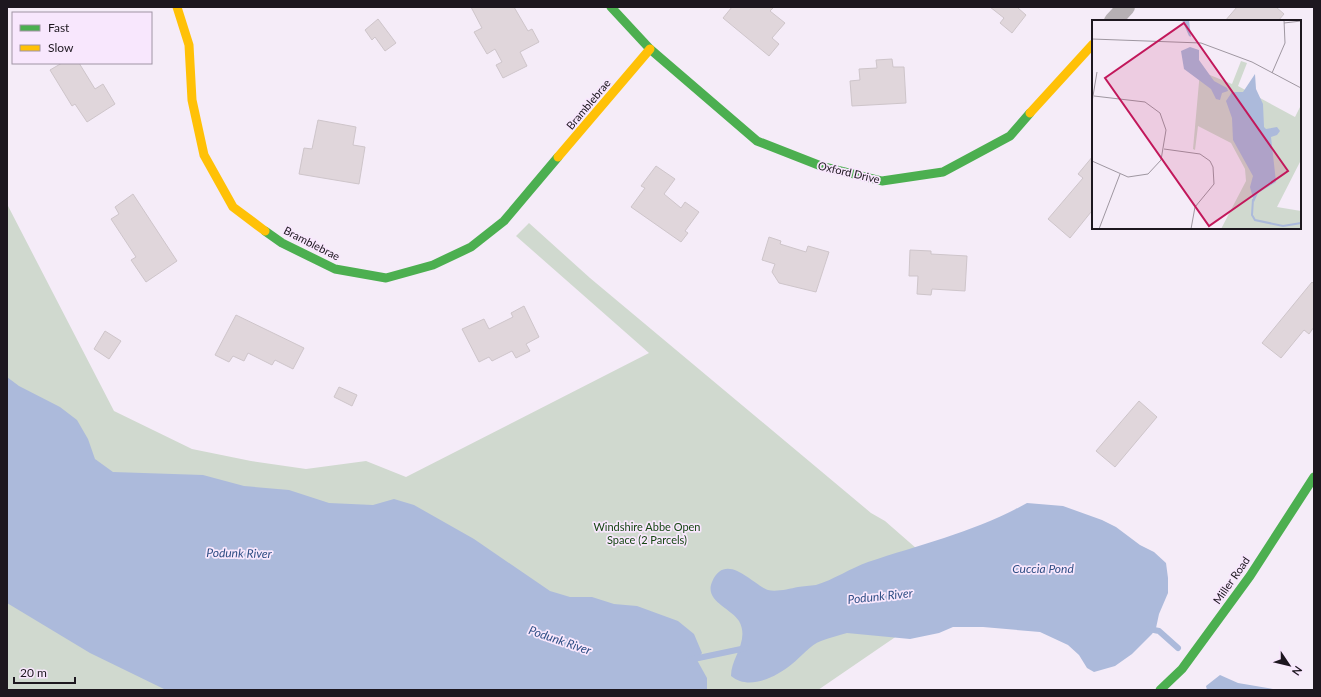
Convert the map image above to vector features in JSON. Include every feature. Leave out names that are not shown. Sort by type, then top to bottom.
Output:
[{"type":"street","name":"Bramblebrae","points":[[177,7],[190,45],[192,100],[204,156],[233,207],[282,243],[334,269],[386,278],[433,265],[471,247],[504,221],[650,49]]},
{"type":"street","name":"Oxford Drive","points":[[611,7],[650,49],[757,141],[821,166],[882,181],[943,172],[1010,136],[1092,45]]},
{"type":"street","points":[[1114,20],[1126,7]]},
{"type":"street","name":"Miller Road","points":[[1160,690],[1182,669],[1241,588],[1314,477]]},
{"type":"green space","name":"Windshire Abbe Open Space (2 Parcels)","points":[[7,204],[114,411],[192,449],[251,461],[306,469],[366,461],[406,477],[649,353],[516,236],[529,223],[590,278],[871,513],[885,521],[964,590],[818,690],[7,690]]},
{"type":"water","points":[[7,377],[19,386],[60,407],[77,420],[88,439],[95,459],[113,472],[203,475],[244,486],[289,490],[329,503],[373,505],[394,499],[414,505],[474,539],[550,591],[570,597],[592,597],[614,604],[637,606],[678,621],[694,634],[702,653],[697,660],[707,678],[707,690],[166,690],[90,653],[7,603]]},
{"type":"water","name":"Cuccia Pond","points":[[1027,503],[1063,506],[1102,520],[1116,527],[1140,545],[1154,552],[1166,563],[1168,593],[1159,614],[1156,628],[1132,654],[1115,666],[1094,672],[1087,668],[1079,655],[1068,645],[1040,632],[983,627],[953,627],[939,633],[910,639],[847,633],[817,643],[809,648],[786,669],[762,680],[746,682],[731,676],[741,642],[742,628],[735,616],[720,604],[712,594],[712,582],[718,573],[725,569],[732,569],[740,572],[762,587],[771,591],[816,585],[868,562],[989,522]]},
{"type":"water","points":[[1220,675],[1238,683],[1279,690],[1207,690],[1206,686]]},
{"type":"building","points":[[471,7],[514,7],[528,31],[532,29],[539,42],[520,52],[527,66],[503,78],[496,65],[502,62],[495,49],[487,54],[474,32],[482,28]]},
{"type":"building","points":[[732,7],[774,7],[770,11],[785,23],[772,38],[779,44],[769,56],[723,18]]},
{"type":"building","points":[[990,7],[1019,7],[1018,8],[1026,15],[1012,33],[1000,23],[1004,18]]},
{"type":"building","points":[[1237,7],[1276,7],[1284,14],[1279,20],[1226,20]]},
{"type":"building","points":[[378,19],[396,43],[385,51],[375,37],[372,40],[365,30]]},
{"type":"building","points":[[892,59],[893,67],[904,67],[906,103],[852,106],[850,81],[860,80],[859,69],[877,68],[876,60]]},
{"type":"building","points":[[60,64],[80,64],[95,89],[103,84],[115,104],[87,122],[75,104],[72,106],[50,70]]},
{"type":"building","points":[[318,120],[356,127],[353,145],[365,147],[359,184],[299,174],[304,148],[312,149]]},
{"type":"building","points":[[1092,157],[1092,213],[1091,212],[1070,238],[1048,219],[1083,178],[1078,174]]},
{"type":"building","points":[[656,166],[675,179],[664,194],[681,208],[685,202],[699,212],[685,231],[688,233],[681,242],[631,207],[645,188],[641,186]]},
{"type":"building","points":[[133,194],[177,261],[146,282],[131,260],[136,257],[111,219],[119,214],[115,207]]},
{"type":"building","points":[[769,237],[781,241],[780,244],[806,252],[808,246],[829,252],[816,292],[779,283],[772,272],[775,264],[762,260]]},
{"type":"building","points":[[910,250],[931,251],[931,254],[967,256],[965,291],[932,289],[931,295],[917,294],[918,276],[909,276]]},
{"type":"building","points":[[1312,282],[1314,284],[1314,327],[1309,334],[1304,330],[1281,358],[1262,343]]},
{"type":"building","points":[[524,306],[539,337],[526,344],[530,351],[516,358],[512,351],[492,361],[489,357],[479,362],[462,329],[484,319],[489,329],[513,317],[511,313]]},
{"type":"building","points":[[236,315],[304,348],[293,369],[275,360],[272,365],[248,353],[244,361],[233,356],[229,362],[215,355]]},
{"type":"building","points":[[105,331],[121,341],[109,359],[94,349]]},
{"type":"building","points":[[339,387],[357,395],[352,406],[334,397]]},
{"type":"building","points":[[1139,401],[1157,417],[1115,467],[1096,451]]},
{"type":"waterway","name":"Podunk River","points":[[1149,629],[1159,631],[1178,648]]},
{"type":"waterway","name":"Podunk River","points":[[689,660],[746,648]]},
{"type":"traffic: fast","points":[[611,7],[650,49],[757,141],[821,166],[882,181],[943,172],[1010,136],[1030,113]]},
{"type":"traffic: fast","points":[[265,231],[282,243],[335,269],[386,278],[433,265],[471,247],[504,221],[558,157]]},
{"type":"traffic: fast","points":[[1160,690],[1182,669],[1250,576],[1314,477]]},
{"type":"traffic: slow","points":[[177,7],[189,45],[192,100],[204,155],[233,207],[265,231]]},
{"type":"traffic: slow","points":[[1030,113],[1092,45]]},
{"type":"traffic: slow","points":[[558,157],[650,49]]}]
